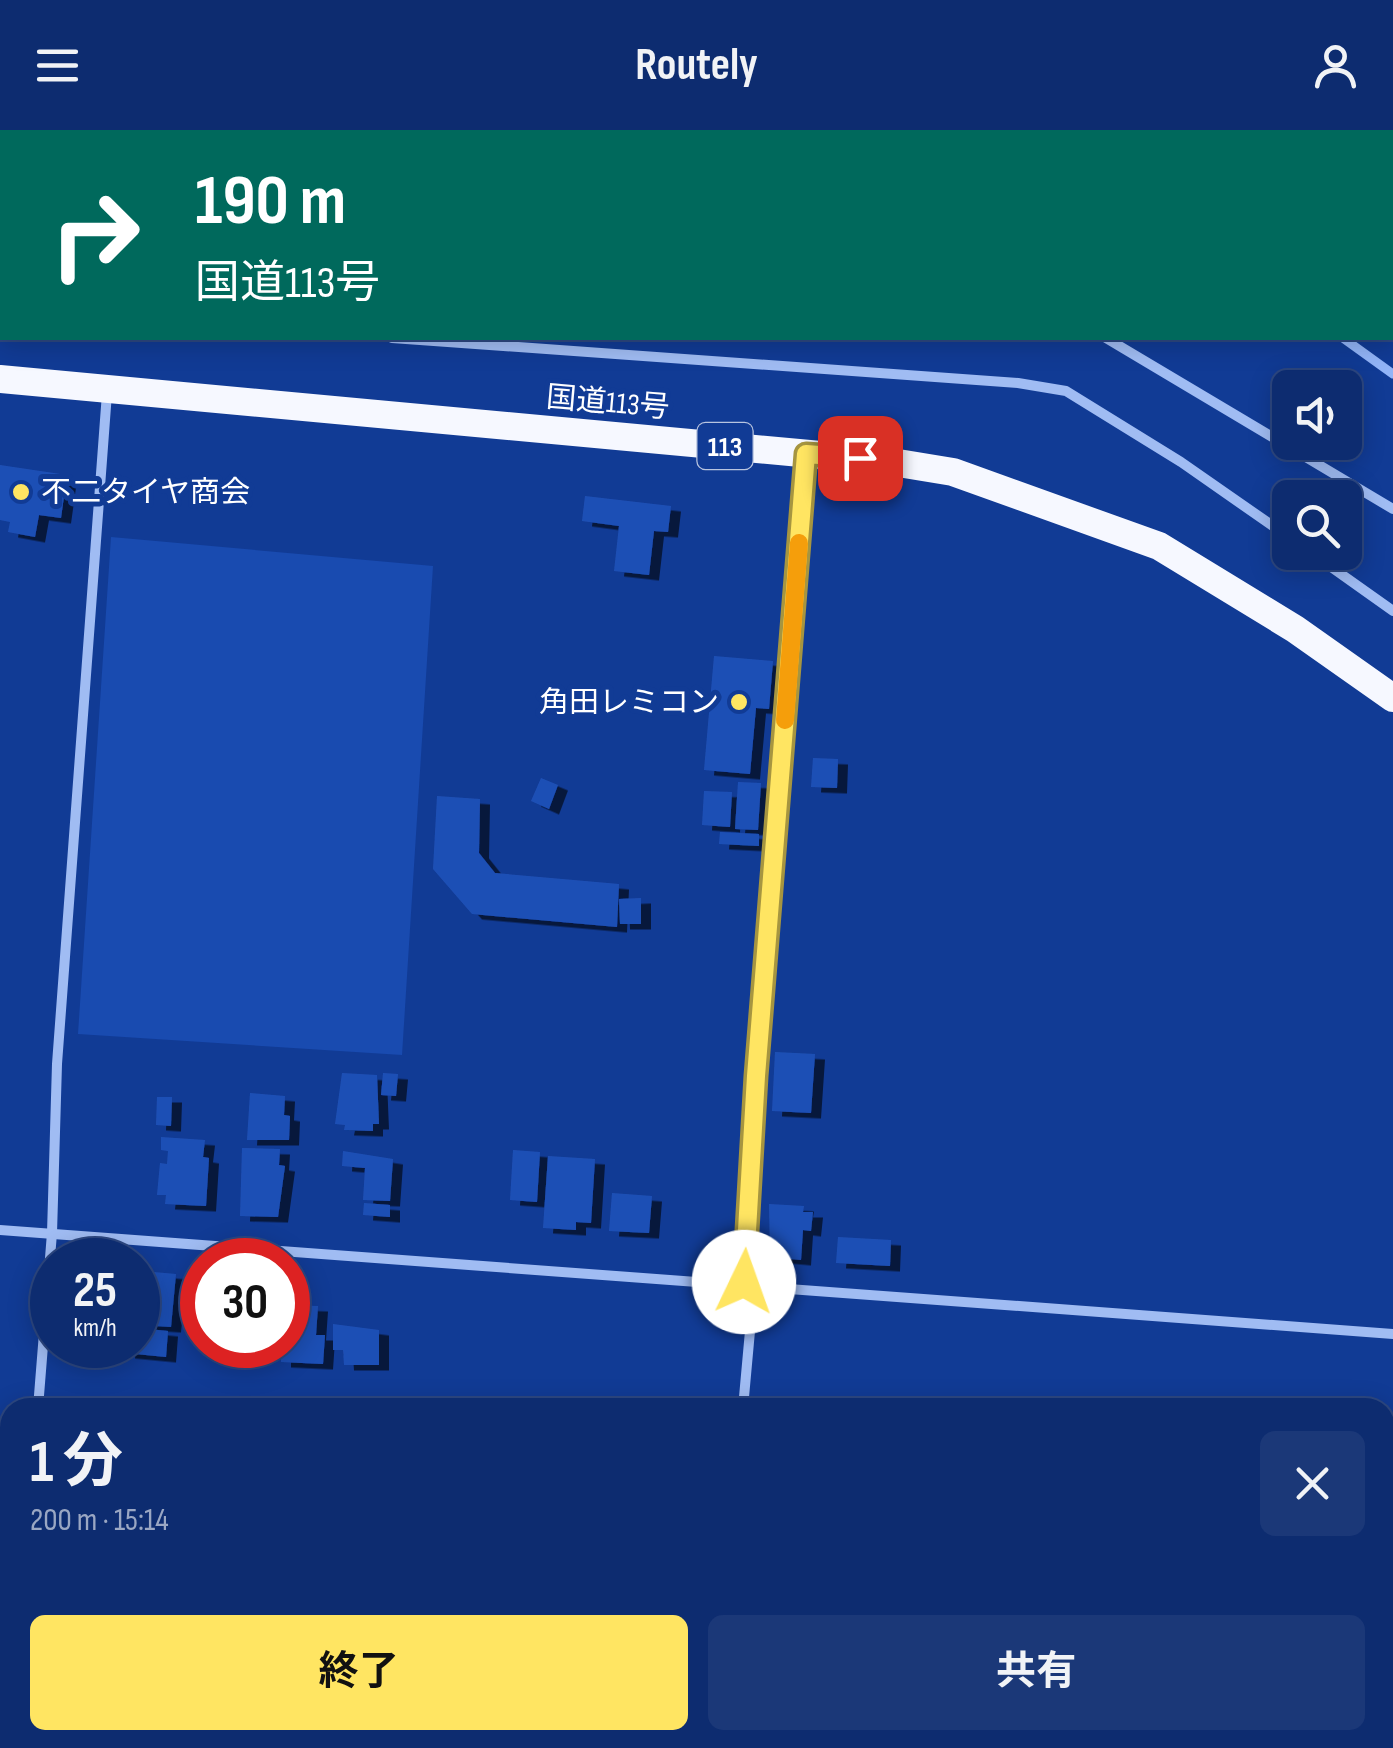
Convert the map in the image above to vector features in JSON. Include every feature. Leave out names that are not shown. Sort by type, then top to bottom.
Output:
[{"type":"highway","name":"国道113号","points":[[0,380],[806,454],[953,472],[1160,546],[1294,629],[1393,698]]},
{"type":"street","points":[[419,340],[1018,384],[1066,391],[1181,462],[1272,525]]},
{"type":"street","points":[[1110,340],[1169,371],[1393,509]]},
{"type":"street","points":[[39,1398],[52,1233],[57,1064],[108,388]]},
{"type":"street","points":[[744,1398],[751,1320],[744,1282],[756,1076],[806,454]]},
{"type":"street","points":[[1335,570],[1393,611]]},
{"type":"street","points":[[0,1230],[744,1282],[1393,1334]]},
{"type":"shaded area","points":[[111,537],[433,566],[402,1055],[78,1034]]},
{"type":"building","points":[[0,465],[67,475],[61,518],[39,515],[35,537],[8,532],[10,522],[0,520]]},
{"type":"building","points":[[585,496],[671,506],[668,532],[654,531],[649,575],[614,571],[619,526],[582,521]]},
{"type":"building","points":[[714,656],[773,661],[769,709],[756,708],[750,774],[704,770]]},
{"type":"building","points":[[813,758],[838,759],[837,788],[811,787]]},
{"type":"building","points":[[541,778],[558,785],[549,809],[531,801]]},
{"type":"building","points":[[738,782],[761,783],[758,830],[735,829]]},
{"type":"building","points":[[704,791],[732,792],[730,827],[702,825]]},
{"type":"building","points":[[437,796],[480,799],[479,853],[495,873],[619,884],[617,927],[472,914],[433,869]]},
{"type":"building","points":[[720,832],[759,834],[759,846],[719,844]]},
{"type":"building","points":[[641,898],[641,924],[620,924],[619,899]]},
{"type":"building","points":[[775,1052],[815,1054],[811,1113],[772,1111]]},
{"type":"building","points":[[342,1073],[377,1075],[379,1124],[373,1124],[373,1131],[344,1130],[345,1125],[335,1124]]},
{"type":"building","points":[[383,1073],[398,1074],[396,1096],[381,1095]]},
{"type":"building","points":[[250,1093],[285,1096],[284,1115],[290,1116],[289,1140],[247,1140]]},
{"type":"building","points":[[157,1097],[172,1097],[171,1126],[156,1125]]},
{"type":"building","points":[[161,1137],[205,1140],[203,1157],[209,1158],[206,1206],[165,1204],[166,1195],[157,1195],[160,1163],[167,1164],[168,1151],[161,1150]]},
{"type":"building","points":[[242,1148],[280,1149],[279,1165],[285,1166],[278,1217],[240,1216]]},
{"type":"building","points":[[513,1150],[540,1152],[537,1202],[510,1200]]},
{"type":"building","points":[[343,1151],[393,1159],[390,1201],[363,1200],[365,1168],[342,1166]]},
{"type":"building","points":[[548,1156],[595,1159],[591,1223],[576,1222],[576,1230],[543,1228]]},
{"type":"building","points":[[612,1193],[652,1196],[649,1233],[609,1231]]},
{"type":"building","points":[[364,1203],[390,1205],[390,1217],[363,1215]]},
{"type":"building","points":[[769,1204],[804,1206],[803,1212],[813,1212],[811,1231],[803,1230],[801,1260],[770,1257]]},
{"type":"building","points":[[838,1237],[891,1240],[890,1266],[836,1263]]},
{"type":"building","points":[[160,1273],[176,1274],[171,1327],[160,1326]]},
{"type":"building","points":[[310,1306],[318,1306],[316,1335],[325,1335],[323,1364],[310,1363]]},
{"type":"building","points":[[333,1324],[379,1330],[379,1365],[344,1365],[343,1350],[333,1350]]},
{"type":"building","points":[[160,1330],[168,1331],[166,1357],[160,1356]]},
{"type":"waterway","points":[[1346,340],[1393,374]]},
{"type":"slow traffic","points":[[785,720],[799,543]]},
{"type":"place","name":"不二タイヤ商会","points":[[21,492]]},
{"type":"place","name":"角田レミコン","points":[[739,702]]},
{"type":"route","points":[[744,1282],[756,1076],[806,454],[860,458]]}]
